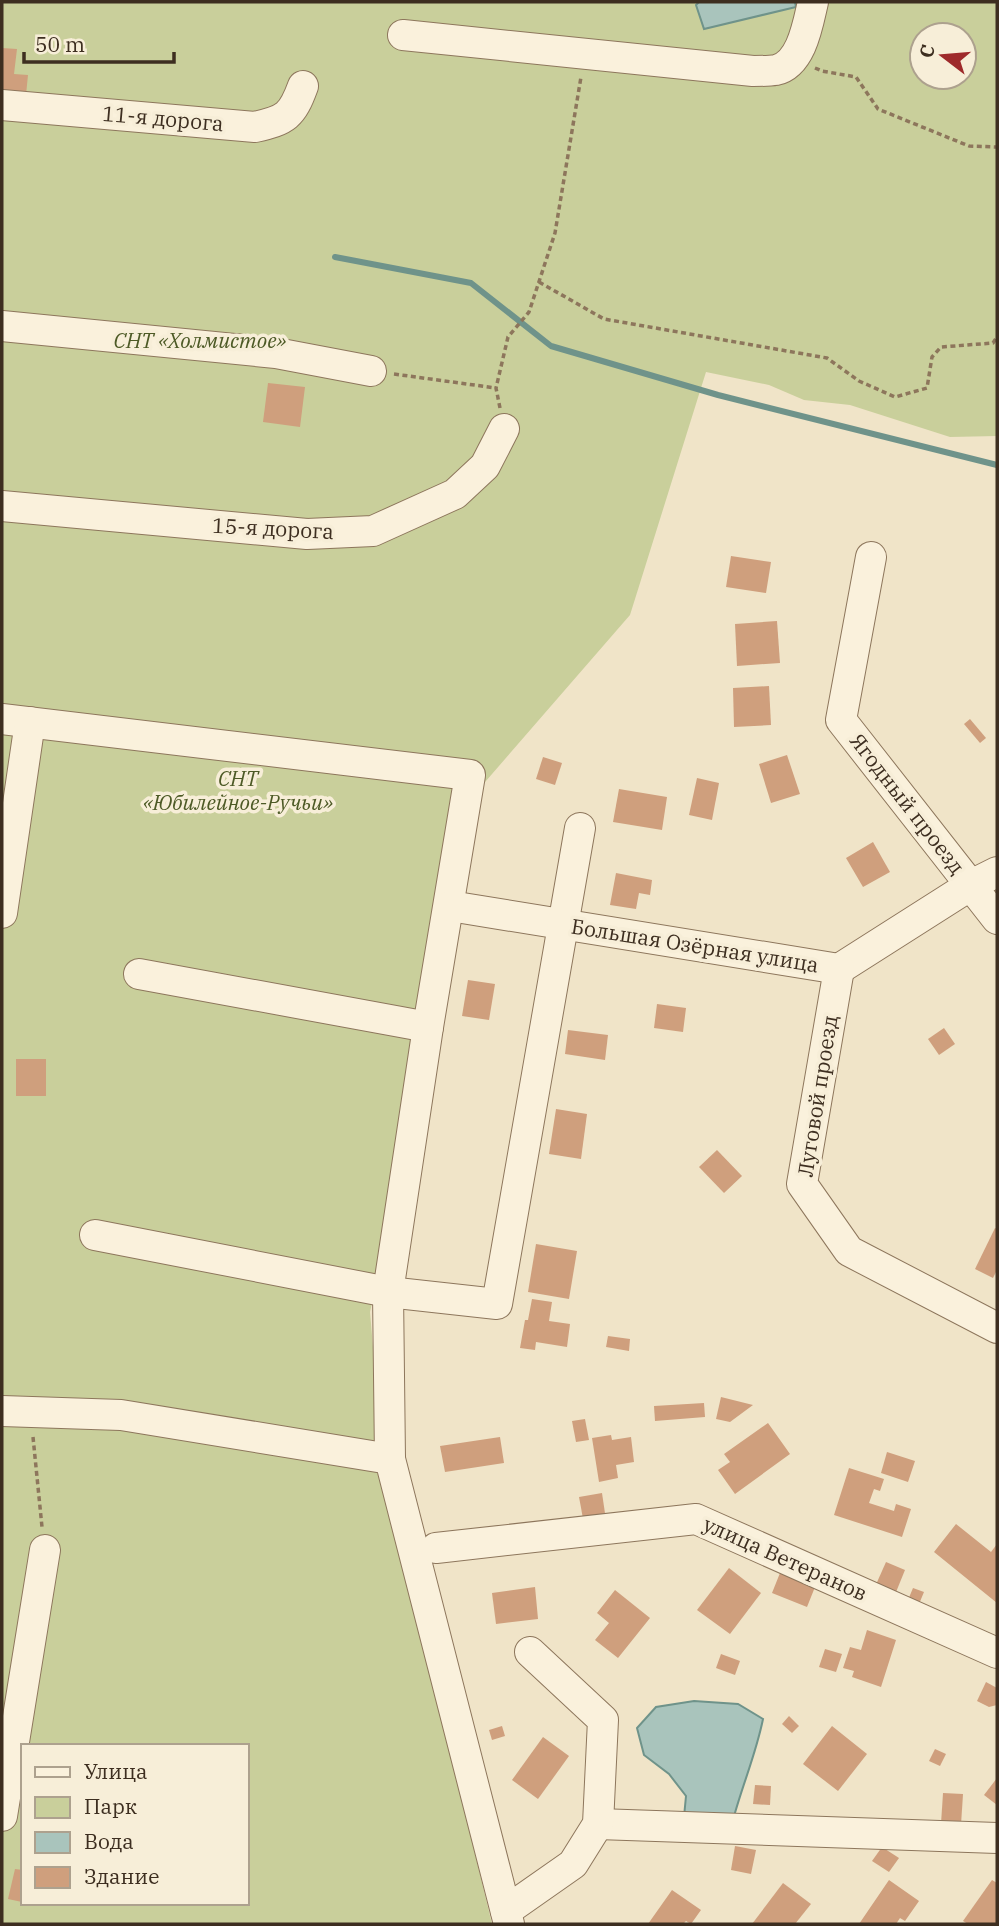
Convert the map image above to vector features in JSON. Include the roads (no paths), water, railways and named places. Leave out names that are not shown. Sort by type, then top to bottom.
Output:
[{"type":"street","points":[[403,35],[753,71],[779,70],[793,57],[804,36],[813,2]]},
{"type":"street","name":"11-я дорога","points":[[2,105],[255,127],[278,122],[295,107],[303,86]]},
{"type":"street","points":[[2,326],[276,353],[371,371]]},
{"type":"street","name":"15-я дорога","points":[[2,506],[307,534],[373,531],[455,494],[485,466],[504,429]]},
{"type":"street","name":"Ягодный проезд","points":[[871,558],[841,720],[997,919]]},
{"type":"street","points":[[2,913],[16,720],[470,775],[388,1292],[390,1459],[508,1918],[573,1864],[598,1824],[603,1720],[530,1652]]},
{"type":"street","points":[[94,1234],[388,1292],[497,1304],[580,828]]},
{"type":"street","name":"Большая Озёрная улица","points":[[450,906],[839,969],[971,885],[997,872]]},
{"type":"street","name":"Луговой проезд","points":[[839,969],[803,1184],[849,1251],[997,1328]]},
{"type":"street","points":[[139,974],[428,1027]]},
{"type":"street","points":[[16,1410],[121,1415],[390,1459]]},
{"type":"street","name":"улица Ветеранов","points":[[436,1548],[696,1519],[997,1653]]},
{"type":"street","points":[[2,1816],[45,1550]]},
{"type":"street","points":[[598,1824],[997,1838]]},
{"type":"water","points":[[699,2],[795,2],[796,7],[704,29],[696,5]]},
{"type":"water","points":[[694,1701],[738,1704],[763,1719],[733,1820],[684,1817],[686,1796],[669,1774],[644,1755],[637,1728],[656,1707]]},
{"type":"waterway","points":[[335,257],[471,283],[551,346],[718,395],[997,465]]},
{"type":"park label","name":"СНТ «Холмистое»","points":[[200,341]]},
{"type":"park label","name":"СНТ «Юбилейное-Ручьи»","points":[[238,791]]}]
